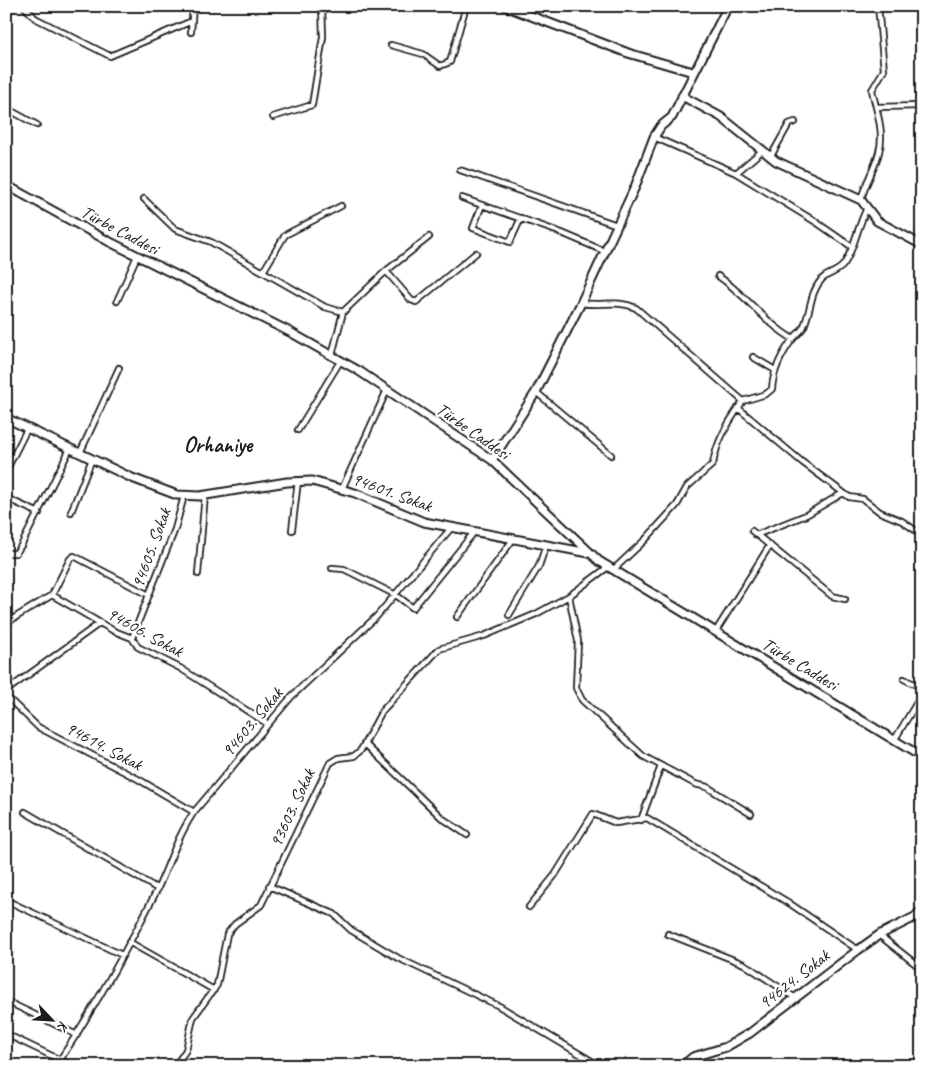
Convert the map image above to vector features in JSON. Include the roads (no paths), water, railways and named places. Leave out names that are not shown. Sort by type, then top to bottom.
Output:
[{"type":"street","points":[[24,6],[36,18],[110,56],[192,21]]},
{"type":"street","points":[[191,32],[193,6]]},
{"type":"street","points":[[273,117],[312,105],[323,37],[322,6]]},
{"type":"street","points":[[391,45],[423,54],[440,66],[450,62],[466,6]]},
{"type":"street","points":[[505,6],[628,53],[694,72]]},
{"type":"street","points":[[492,460],[536,392],[636,187],[654,137],[661,126],[672,118],[728,6]]},
{"type":"street","points":[[861,200],[866,182],[880,151],[880,122],[872,90],[884,70],[878,6]]},
{"type":"street","points":[[682,96],[721,117],[776,161],[861,200],[877,221],[922,244]]},
{"type":"street","points":[[876,108],[922,106]]},
{"type":"street","points":[[6,108],[37,125]]},
{"type":"street","points":[[771,156],[789,124],[795,122]]},
{"type":"street","points":[[654,137],[736,174],[816,222],[852,247]]},
{"type":"street","points":[[736,174],[763,150]]},
{"type":"street","points":[[460,170],[617,225]]},
{"type":"street","name":"Türbe Caddesi","points":[[6,185],[137,256],[341,360],[492,460],[589,553],[610,568],[896,739],[922,757]]},
{"type":"street","points":[[462,198],[521,218],[604,251]]},
{"type":"street","points":[[144,199],[175,229],[211,242],[264,270],[325,307],[343,312]]},
{"type":"street","points":[[482,204],[473,228],[510,242],[521,218]]},
{"type":"street","points":[[264,270],[285,235],[293,229],[341,206]]},
{"type":"street","points":[[581,303],[594,306],[623,302],[636,308],[742,401],[766,394],[772,389],[775,370],[793,339],[804,328],[814,291],[823,278],[843,267],[852,247],[857,227],[867,208]]},
{"type":"street","points":[[332,355],[343,312],[386,271],[429,237]]},
{"type":"street","points":[[386,271],[411,300],[416,302],[476,253]]},
{"type":"street","points":[[118,301],[137,256]]},
{"type":"street","points":[[718,276],[729,283],[776,329],[793,339]]},
{"type":"street","points":[[753,357],[775,370]]},
{"type":"street","points":[[298,430],[341,360]]},
{"type":"street","points":[[80,453],[119,368]]},
{"type":"street","points":[[342,489],[388,390]]},
{"type":"street","points":[[536,392],[611,455]]},
{"type":"street","name":"93603. Sokak","points":[[175,1066],[186,1050],[193,1018],[214,990],[219,977],[227,934],[235,924],[256,910],[294,838],[324,771],[334,760],[358,754],[382,711],[439,649],[484,636],[526,619],[569,596],[646,540],[671,512],[687,487],[713,464],[716,447],[742,401]]},
{"type":"street","points":[[738,408],[802,462],[843,493],[849,497],[863,499],[880,512],[902,521],[922,535]]},
{"type":"street","name":"94601. Sokak","points":[[6,418],[132,478],[184,496],[206,495],[298,481],[312,481],[342,489],[417,520],[589,553]]},
{"type":"street","points":[[6,471],[27,429]]},
{"type":"street","points":[[6,553],[13,554],[18,551],[70,449]]},
{"type":"street","points":[[71,512],[92,459]]},
{"type":"street","points":[[292,530],[298,481]]},
{"type":"street","points":[[843,493],[806,515],[754,533],[832,596],[845,599]]},
{"type":"street","points":[[198,574],[206,495]]},
{"type":"street","name":"94605. Sokak","points":[[132,638],[178,522],[184,496]]},
{"type":"street","points":[[6,498],[39,513]]},
{"type":"street","name":"94603. Sokak","points":[[56,1066],[77,1035],[130,942],[158,889],[182,830],[194,812],[299,689],[361,632],[396,595],[452,527]]},
{"type":"street","points":[[332,568],[341,568],[396,595],[411,607],[415,607],[475,532]]},
{"type":"street","points":[[457,617],[514,538]]},
{"type":"street","points":[[508,615],[539,566],[546,545]]},
{"type":"street","points":[[716,631],[770,545]]},
{"type":"street","points":[[6,623],[52,596],[70,559],[74,556],[149,595]]},
{"type":"street","name":"94606. Sokak","points":[[52,596],[100,623],[132,638],[138,647],[180,668],[268,724]]},
{"type":"street","points":[[569,596],[578,641],[576,688],[582,700],[643,756],[695,784],[707,787],[751,814]]},
{"type":"street","points":[[6,692],[100,623]]},
{"type":"street","points":[[904,679],[922,688]]},
{"type":"street","points":[[896,739],[922,694]]},
{"type":"street","name":"94614. Sokak","points":[[6,696],[38,727],[138,779],[194,812]]},
{"type":"street","points":[[365,744],[442,818],[467,835]]},
{"type":"street","points":[[641,820],[661,766]]},
{"type":"street","points":[[25,812],[158,889]]},
{"type":"street","points":[[529,907],[555,875],[593,814],[616,823],[647,818],[788,903],[858,950]]},
{"type":"street","points":[[269,886],[334,914],[351,930],[398,958],[499,1006],[554,1036],[600,1066]]},
{"type":"street","points":[[8,901],[122,955]]},
{"type":"street","name":"94624. Sokak","points":[[682,1066],[693,1057],[726,1047],[750,1033],[858,950],[879,935],[915,917],[922,910]]},
{"type":"street","points":[[668,934],[744,964],[794,998]]},
{"type":"street","points":[[879,935],[922,969]]},
{"type":"street","points":[[130,942],[214,990]]},
{"type":"street","points":[[6,1001],[77,1035]]},
{"type":"street","points":[[6,1034],[73,1066]]},
{"type":"district","name":"Orhaniye","points":[[218,445]]}]
